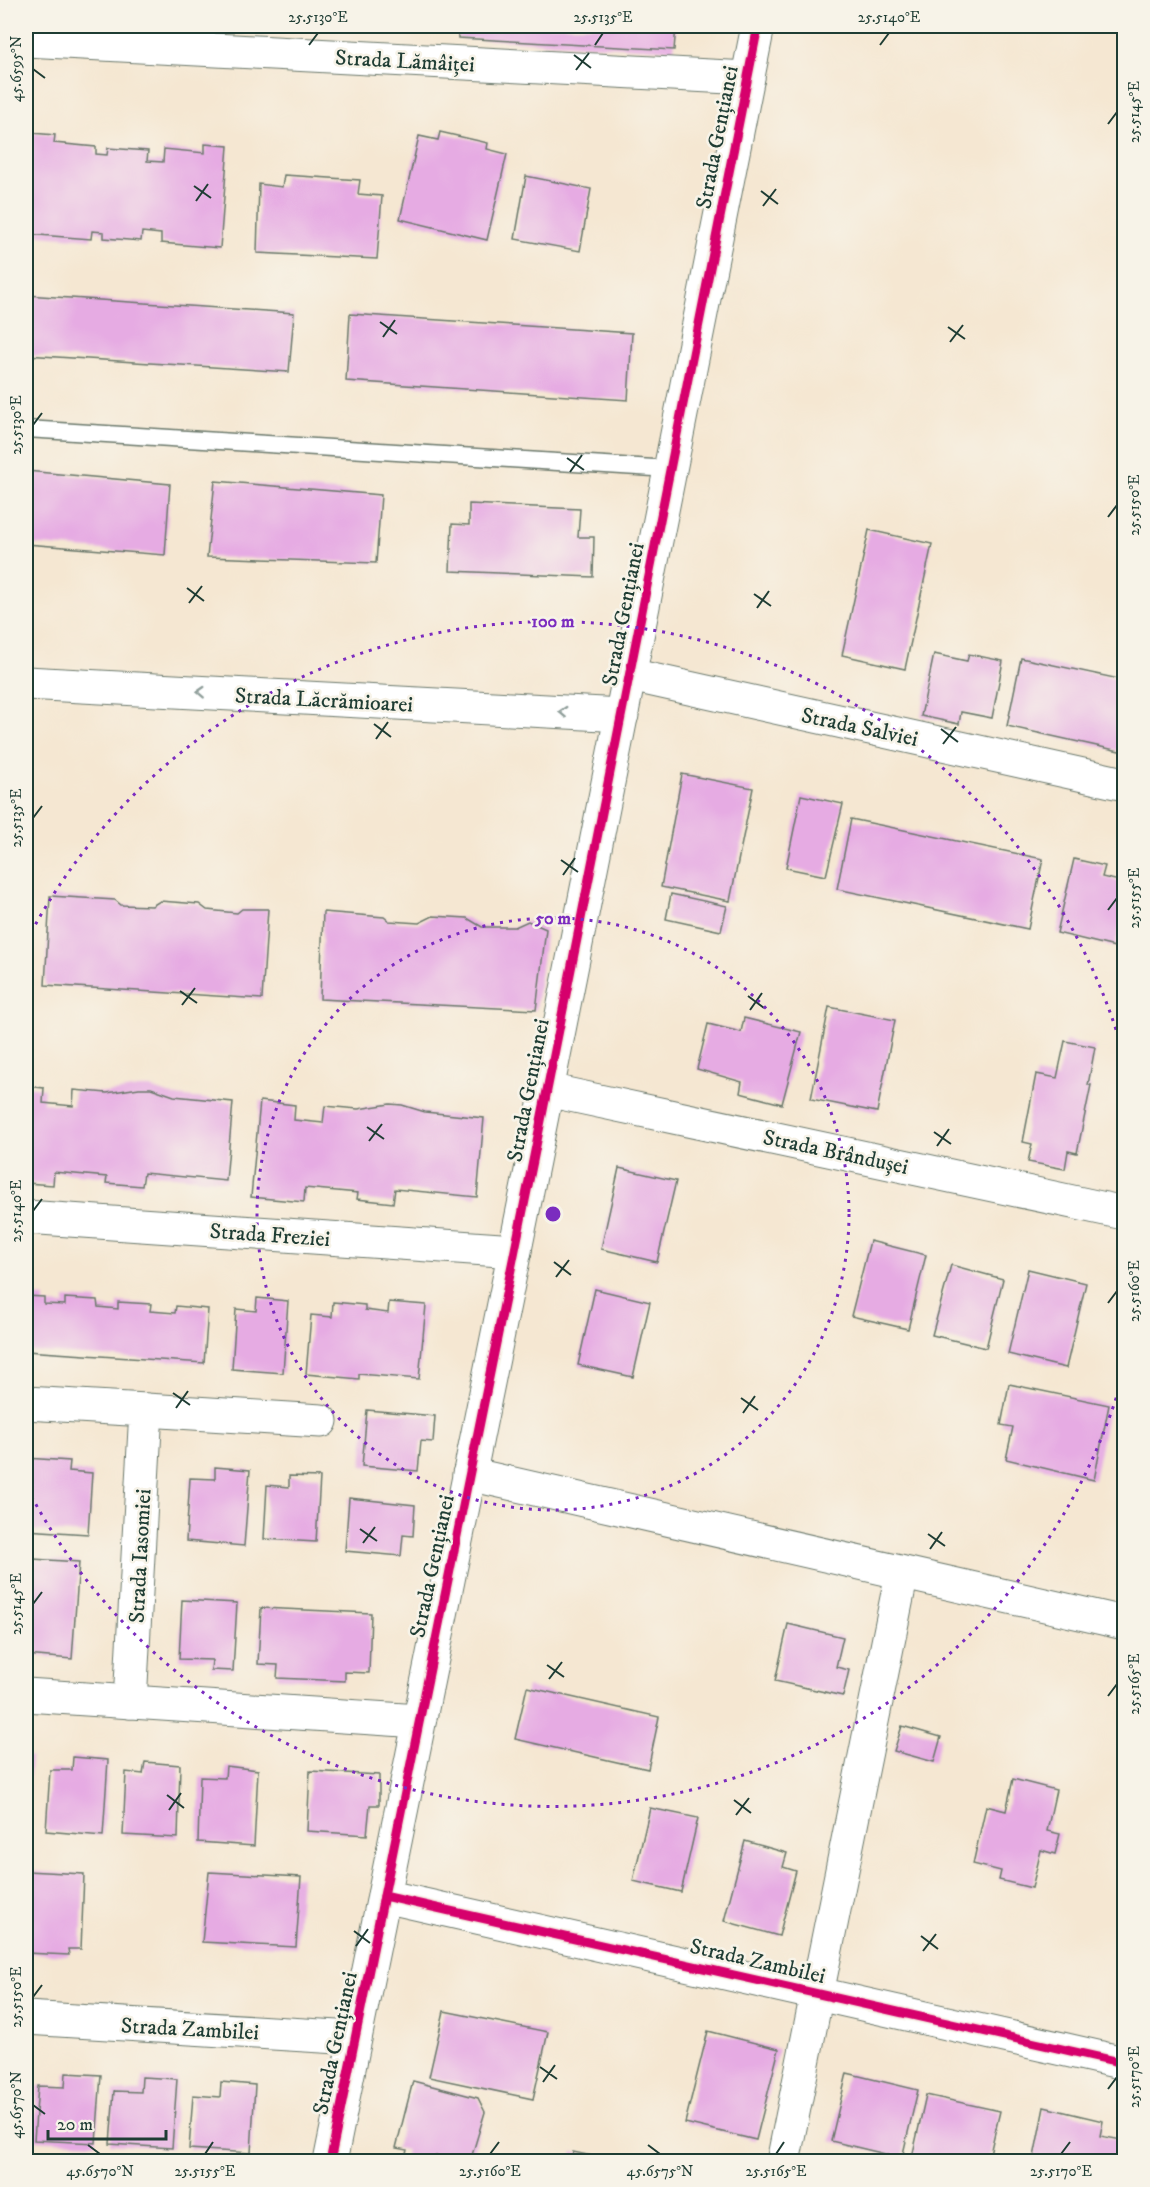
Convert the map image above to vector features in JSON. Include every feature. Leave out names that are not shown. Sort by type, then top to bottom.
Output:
[{"type":"street","name":"Strada Gențianei","points":[[330,2162],[515,1251],[758,26]]},
{"type":"street","name":"Strada Lămâiței","points":[[26,40],[748,78]]},
{"type":"street","name":"Strada Salviei","points":[[630,675],[1125,784]]},
{"type":"street","name":"Strada Lăcrămioarei","points":[[26,683],[622,715]]},
{"type":"street","name":"Strada Brândușei","points":[[547,1090],[1125,1213]]},
{"type":"street","name":"Strada Freziei","points":[[26,1217],[515,1251]]},
{"type":"street","points":[[26,1403],[321,1420]]},
{"type":"street","name":"Strada Iasomiei","points":[[130,1702],[147,1410]]},
{"type":"street","points":[[469,1474],[1125,1623]]},
{"type":"street","points":[[783,2162],[902,1573]]},
{"type":"street","points":[[26,1695],[419,1721]]},
{"type":"street","name":"Strada Zambilei","points":[[384,1896],[1125,2063]]},
{"type":"street","name":"Strada Zambilei","points":[[26,2018],[355,2038]]},
{"type":"lane","points":[[26,429],[670,469]]},
{"type":"building","points":[[458,26],[676,26],[674,50],[458,38]]},
{"type":"building","points":[[440,132],[488,143],[487,149],[507,154],[487,240],[400,219],[419,136],[438,140]]},
{"type":"building","points":[[32,133],[55,135],[54,143],[96,147],[96,154],[107,155],[108,148],[148,151],[147,161],[163,162],[164,149],[205,153],[205,144],[228,146],[220,248],[161,243],[161,234],[142,232],[141,241],[104,238],[104,232],[92,231],[91,239],[26,234]]},
{"type":"building","points":[[284,175],[360,180],[358,194],[382,196],[377,259],[257,253],[259,184],[282,187]]},
{"type":"building","points":[[526,176],[591,189],[580,251],[515,239]]},
{"type":"building","points":[[26,295],[294,313],[289,372],[26,355]]},
{"type":"building","points":[[350,314],[632,333],[628,400],[346,381]]},
{"type":"building","points":[[26,471],[170,484],[165,555],[26,544]]},
{"type":"building","points":[[215,481],[381,495],[376,563],[207,557]]},
{"type":"building","points":[[469,504],[580,509],[578,537],[594,537],[593,577],[450,571],[452,524],[469,525]]},
{"type":"building","points":[[869,530],[932,544],[905,669],[842,655]]},
{"type":"building","points":[[934,654],[967,661],[969,654],[1003,661],[992,718],[961,712],[959,724],[921,716]]},
{"type":"building","points":[[1021,658],[1124,680],[1124,752],[1007,726]]},
{"type":"building","points":[[682,774],[753,788],[730,901],[661,887]]},
{"type":"building","points":[[801,795],[843,804],[826,876],[786,868]]},
{"type":"building","points":[[851,819],[1043,859],[1028,929],[837,889]]},
{"type":"building","points":[[1074,859],[1105,866],[1102,877],[1124,882],[1124,908],[1115,947],[1057,933]]},
{"type":"building","points":[[671,894],[727,906],[721,931],[666,919]]},
{"type":"building","points":[[50,896],[115,900],[121,905],[152,906],[160,901],[199,904],[207,910],[237,913],[242,909],[268,909],[262,999],[45,985]]},
{"type":"building","points":[[323,912],[384,917],[389,921],[419,923],[433,916],[467,918],[482,927],[515,927],[528,921],[546,929],[536,1010],[320,999]]},
{"type":"building","points":[[829,1007],[895,1020],[877,1112],[811,1099]]},
{"type":"building","points":[[744,1018],[801,1032],[782,1104],[740,1093],[742,1082],[697,1069],[708,1024],[741,1032]]},
{"type":"building","points":[[1065,1041],[1095,1047],[1088,1085],[1091,1085],[1077,1153],[1068,1151],[1065,1169],[1028,1162],[1032,1144],[1023,1142],[1036,1074],[1057,1078]]},
{"type":"building","points":[[26,1086],[44,1088],[43,1103],[73,1106],[74,1090],[107,1093],[139,1088],[151,1088],[174,1096],[233,1102],[226,1181],[144,1173],[142,1186],[106,1183],[107,1177],[54,1172],[53,1185],[26,1183]]},
{"type":"building","points":[[260,1101],[295,1105],[294,1120],[323,1123],[325,1106],[358,1109],[390,1104],[425,1112],[484,1118],[477,1197],[395,1189],[393,1203],[357,1199],[358,1193],[305,1188],[304,1202],[251,1197]]},
{"type":"building","points":[[619,1168],[676,1181],[657,1262],[601,1249]]},
{"type":"building","points":[[870,1241],[926,1255],[908,1329],[851,1316]]},
{"type":"building","points":[[951,1265],[1003,1279],[986,1348],[932,1335]]},
{"type":"building","points":[[1028,1269],[1086,1283],[1066,1368],[1008,1354]]},
{"type":"building","points":[[595,1289],[650,1302],[633,1377],[578,1365]]},
{"type":"building","points":[[26,1296],[44,1297],[44,1304],[65,1305],[65,1298],[97,1300],[98,1307],[118,1309],[118,1302],[151,1304],[150,1311],[175,1313],[176,1306],[208,1309],[204,1363],[26,1351]]},
{"type":"building","points":[[257,1298],[288,1301],[283,1373],[232,1369],[236,1309],[256,1311]]},
{"type":"building","points":[[333,1302],[365,1305],[365,1310],[388,1313],[389,1302],[426,1305],[419,1379],[359,1374],[359,1379],[306,1374],[311,1315],[332,1317]]},
{"type":"building","points":[[1009,1384],[1109,1405],[1094,1480],[1006,1459],[1013,1427],[1001,1425]]},
{"type":"building","points":[[367,1410],[435,1416],[433,1442],[421,1441],[418,1471],[362,1466]]},
{"type":"building","points":[[26,1458],[70,1461],[69,1471],[92,1473],[88,1534],[26,1530]]},
{"type":"building","points":[[215,1467],[250,1470],[244,1546],[186,1541],[190,1478],[215,1479]]},
{"type":"building","points":[[289,1476],[320,1477],[316,1542],[264,1539],[267,1485],[289,1487]]},
{"type":"building","points":[[349,1498],[415,1505],[413,1536],[403,1535],[401,1556],[345,1551]]},
{"type":"building","points":[[33,1559],[79,1562],[72,1659],[26,1655],[26,1568],[32,1569]]},
{"type":"building","points":[[182,1600],[237,1603],[233,1671],[211,1670],[212,1660],[179,1659]]},
{"type":"building","points":[[261,1608],[371,1613],[369,1673],[345,1672],[345,1681],[277,1678],[278,1665],[258,1664]]},
{"type":"building","points":[[788,1624],[843,1637],[836,1667],[849,1670],[843,1696],[775,1681]]},
{"type":"building","points":[[527,1687],[659,1717],[648,1769],[515,1739]]},
{"type":"building","points":[[902,1726],[941,1737],[934,1762],[894,1751]]},
{"type":"building","points":[[26,1756],[31,1757],[27,1806],[26,1806]]},
{"type":"building","points":[[73,1757],[108,1760],[103,1836],[46,1831],[50,1770],[72,1770]]},
{"type":"building","points":[[145,1762],[180,1765],[178,1838],[123,1835],[126,1772],[143,1774]]},
{"type":"building","points":[[226,1766],[258,1770],[254,1846],[198,1842],[200,1777],[225,1778]]},
{"type":"building","points":[[310,1771],[379,1775],[379,1805],[370,1805],[367,1835],[307,1831]]},
{"type":"building","points":[[1013,1779],[1056,1790],[1047,1831],[1060,1834],[1055,1854],[1041,1850],[1032,1888],[999,1880],[1001,1871],[973,1864],[986,1806],[1006,1811]]},
{"type":"building","points":[[650,1808],[698,1818],[681,1892],[633,1881]]},
{"type":"building","points":[[745,1841],[787,1853],[783,1867],[796,1871],[779,1936],[724,1921]]},
{"type":"building","points":[[26,1871],[84,1874],[81,1949],[68,1949],[69,1955],[26,1953]]},
{"type":"building","points":[[209,1872],[301,1877],[296,1947],[202,1942]]},
{"type":"building","points":[[444,2011],[548,2032],[533,2099],[429,2077]]},
{"type":"building","points":[[708,2031],[779,2049],[756,2140],[685,2123]]},
{"type":"building","points":[[66,2073],[101,2075],[96,2143],[34,2140],[38,2086],[65,2087]]},
{"type":"building","points":[[847,2073],[918,2090],[902,2158],[831,2141]]},
{"type":"building","points":[[142,2077],[177,2079],[172,2148],[110,2144],[114,2091],[141,2092]]},
{"type":"building","points":[[413,2081],[478,2098],[485,2112],[470,2162],[457,2162],[436,2156],[435,2162],[404,2162],[407,2150],[396,2148]]},
{"type":"building","points":[[221,2082],[255,2085],[251,2153],[189,2149],[193,2095],[220,2097]]},
{"type":"building","points":[[926,2095],[1000,2111],[988,2162],[911,2162]]},
{"type":"building","points":[[1044,2107],[1103,2121],[1100,2136],[1122,2140],[1118,2162],[1033,2162]]},
{"type":"building","points":[[573,2152],[612,2160],[612,2162],[571,2162]]},
{"type":"cycle path","points":[[330,2162],[533,1161],[758,26]]},
{"type":"cycle path","points":[[384,1896],[1124,2063]]}]
